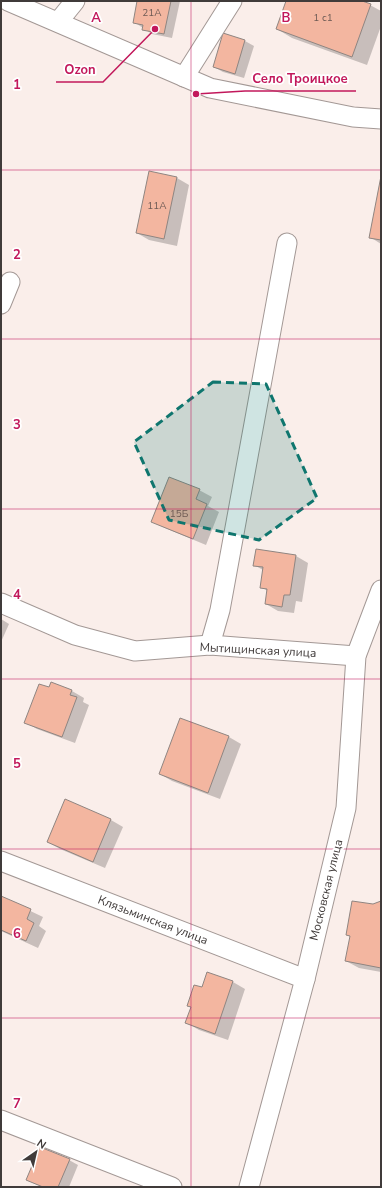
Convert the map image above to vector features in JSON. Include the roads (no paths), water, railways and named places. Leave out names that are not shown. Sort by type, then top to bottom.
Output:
[{"type":"street","points":[[8,1],[210,88],[353,117],[381,119]]},
{"type":"street","points":[[58,22],[75,1]]},
{"type":"street","points":[[184,77],[232,1]]},
{"type":"street","points":[[210,645],[220,610],[287,243]]},
{"type":"street","points":[[1,304],[10,282]]},
{"type":"street","name":"Московская улица","points":[[249,1187],[305,979],[346,808],[356,656],[381,590]]},
{"type":"street","name":"Мытищинская улица","points":[[1,602],[75,634],[135,651],[210,645],[356,656]]},
{"type":"street","name":"Клязьминская улица","points":[[1,861],[305,979]]},
{"type":"street","points":[[1,1120],[172,1187]]},
{"type":"place","name":"Ozon","points":[[155,29]]},
{"type":"place","name":"Село Троицкое","points":[[196,94]]}]
